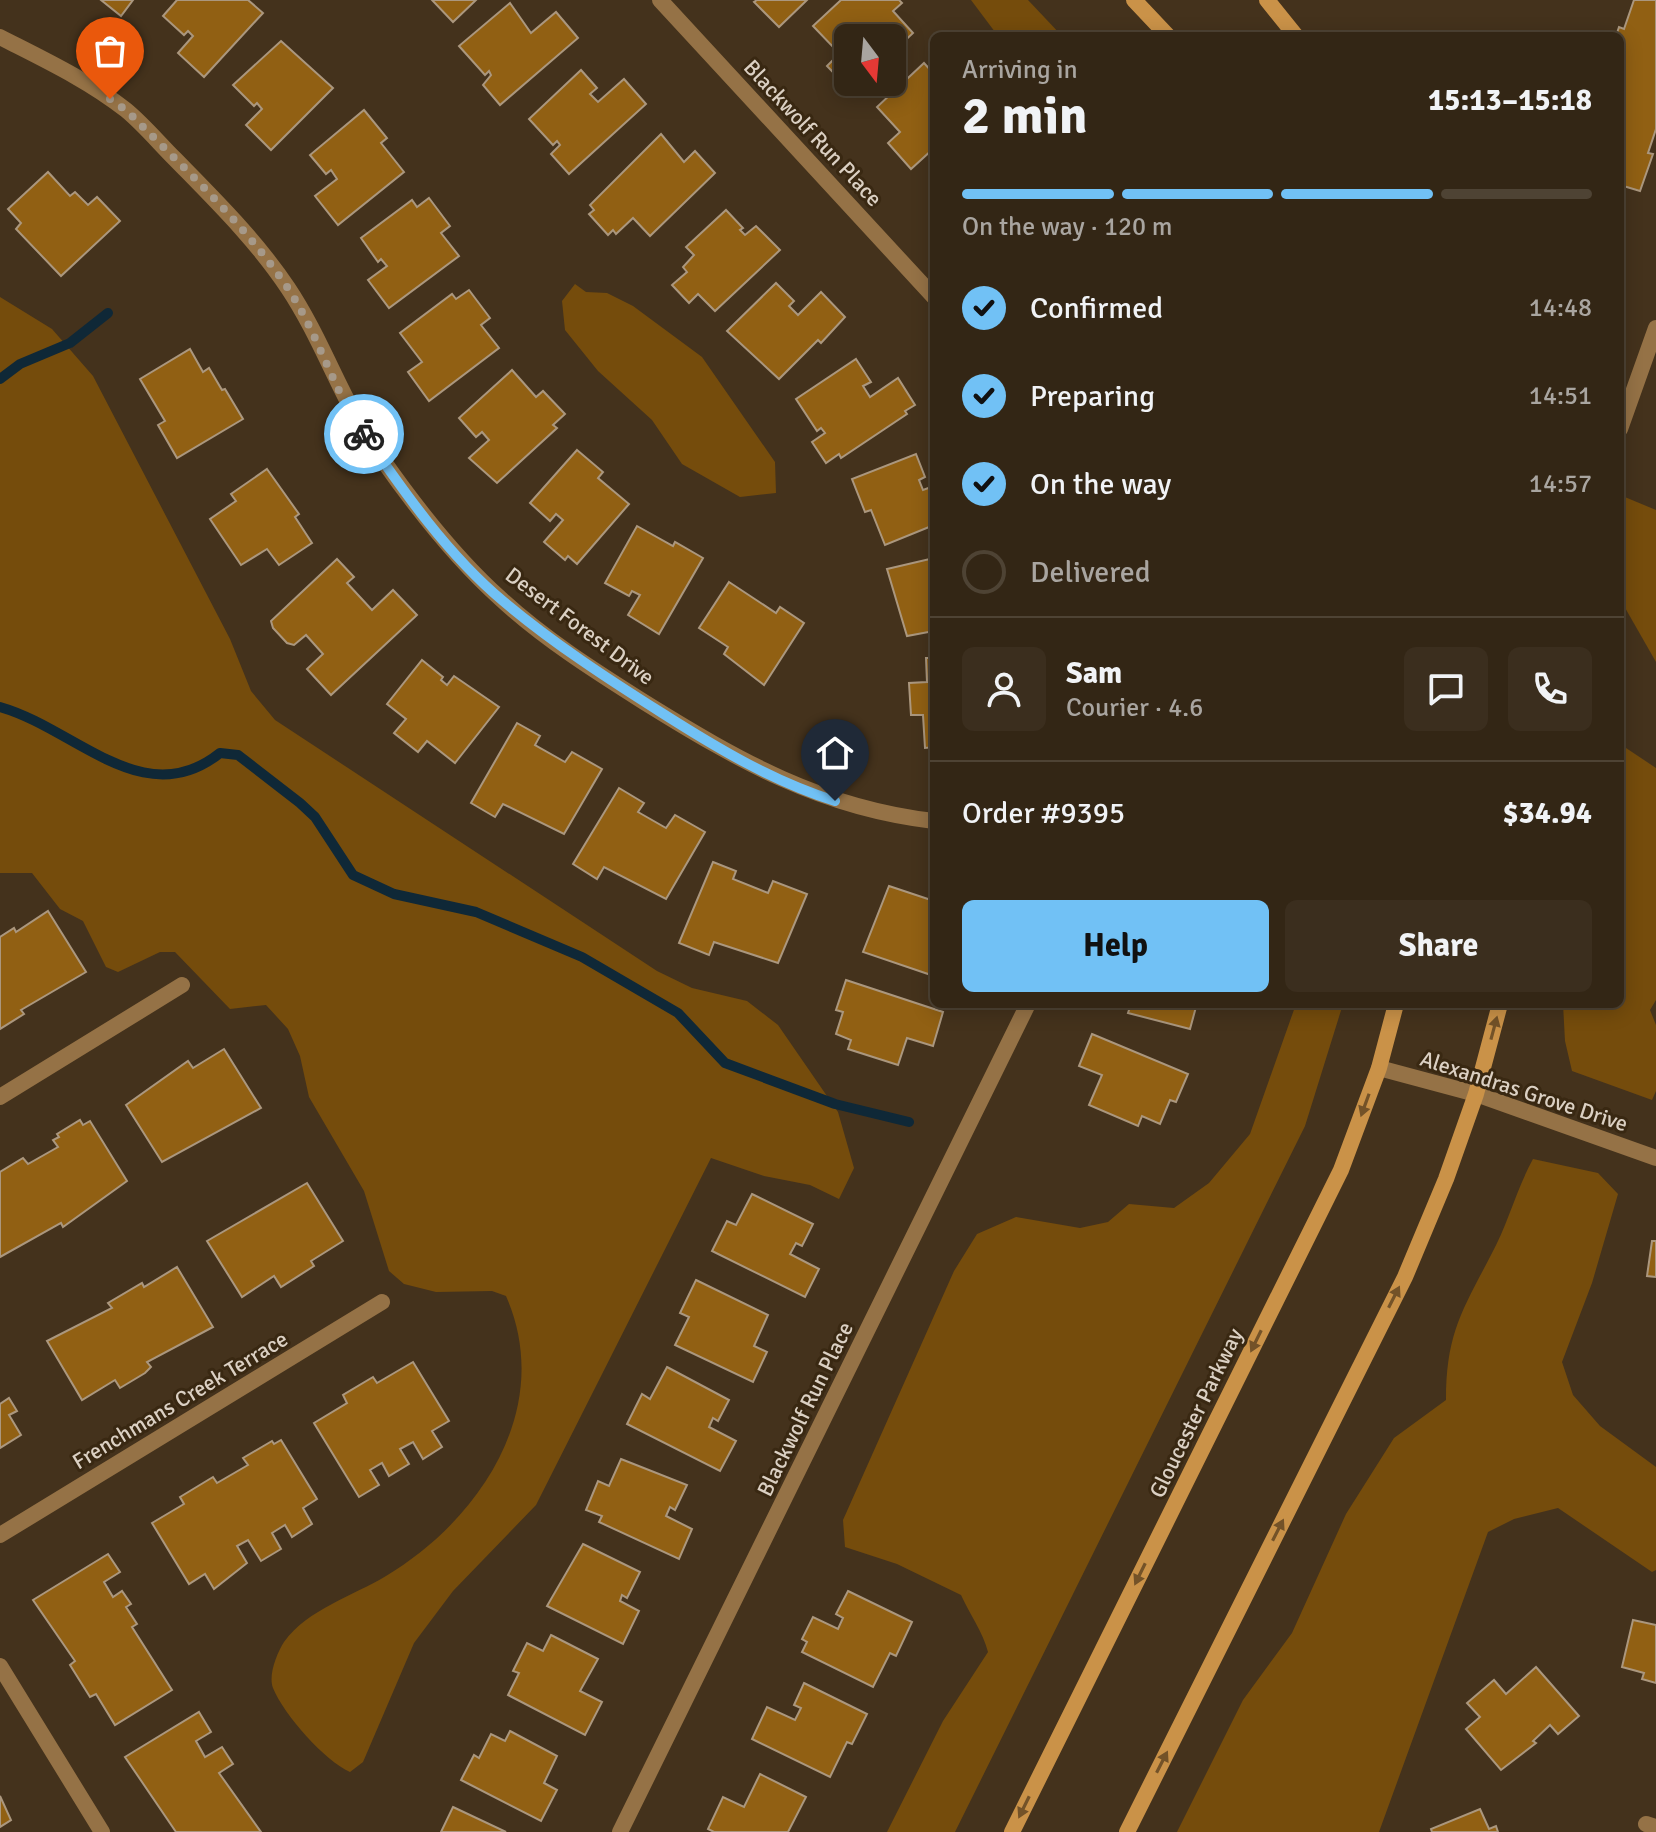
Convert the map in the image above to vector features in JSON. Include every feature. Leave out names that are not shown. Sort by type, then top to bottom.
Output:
[{"type":"main road","points":[[1134,0],[1164,32]]},
{"type":"main road","points":[[1267,0],[1293,32]]},
{"type":"main road","name":"Gloucester Parkway","points":[[1012,1832],[1341,1170],[1379,1068],[1395,1008]]},
{"type":"main road","points":[[1127,1832],[1405,1277],[1446,1179],[1476,1094],[1499,1008]]},
{"type":"street","name":"Blackwolf Run Place","points":[[660,0],[930,293]]},
{"type":"street","name":"Desert Forest Drive","points":[[0,37],[58,67],[127,111],[254,242],[296,302],[343,399],[375,449],[456,554],[502,601],[599,674],[752,767],[812,793],[858,808],[930,820]]},
{"type":"street","points":[[1624,418],[1656,328]]},
{"type":"street","points":[[0,1097],[182,985]]},
{"type":"street","name":"Blackwolf Run Place","points":[[620,1832],[1026,1008]]},
{"type":"street","name":"Alexandras Grove Drive","points":[[1379,1068],[1476,1094],[1656,1158]]},
{"type":"street","name":"Frenchmans Creek Terrace","points":[[0,1535],[382,1302]]},
{"type":"street","points":[[0,1666],[102,1832]]},
{"type":"shaded area","points":[[971,0],[1028,0],[1058,32],[995,32]]},
{"type":"shaded area","points":[[575,284],[586,292],[607,293],[633,306],[702,357],[775,462],[776,493],[740,497],[682,464],[652,420],[598,371],[565,330],[562,301]]},
{"type":"shaded area","points":[[0,297],[52,329],[93,376],[230,639],[251,691],[275,720],[657,971],[692,988],[747,1001],[778,1025],[838,1112],[854,1168],[839,1199],[810,1185],[764,1176],[711,1158],[536,1505],[453,1591],[414,1643],[363,1762],[350,1772],[329,1758],[306,1736],[278,1699],[272,1683],[276,1658],[284,1642],[305,1621],[386,1576],[420,1552],[452,1524],[479,1492],[500,1456],[515,1418],[521,1379],[519,1338],[506,1296],[492,1291],[436,1292],[404,1284],[389,1271],[364,1191],[309,1097],[300,1056],[288,1029],[266,1005],[230,1009],[175,952],[160,952],[118,972],[106,967],[83,921],[60,909],[32,873],[0,873]]},
{"type":"shaded area","points":[[1624,497],[1656,510],[1656,662],[1624,606]]},
{"type":"shaded area","points":[[1624,747],[1656,768],[1656,1000],[1650,1010],[1656,1025],[1656,1091],[1652,1100],[1572,1071],[1565,1041],[1563,1008],[1624,1008]]},
{"type":"shaded area","points":[[1295,1008],[1342,1008],[1305,1126],[955,1832],[887,1832],[943,1721],[988,1652],[961,1595],[897,1564],[845,1547],[843,1520],[954,1271],[977,1234],[1016,1217],[1080,1228],[1108,1222],[1129,1204],[1174,1208],[1209,1183],[1250,1134]]},
{"type":"shaded area","points":[[1533,1159],[1598,1173],[1618,1194],[1592,1283],[1562,1362],[1573,1395],[1600,1426],[1656,1467],[1656,1570],[1652,1572],[1558,1508],[1514,1519],[1488,1532],[1379,1832],[1177,1832],[1243,1700],[1292,1633],[1346,1514],[1394,1438],[1446,1400],[1449,1357],[1458,1324]]},
{"type":"building","points":[[101,0],[133,0],[121,16]]},
{"type":"building","points":[[177,0],[248,0],[263,13],[204,77],[178,53],[193,36],[188,31],[184,35],[163,16]]},
{"type":"building","points":[[432,0],[476,0],[453,22]]},
{"type":"building","points":[[807,0],[779,27],[754,2]]},
{"type":"building","points":[[841,0],[899,0],[902,3],[893,11],[905,24],[834,24],[834,48],[813,26]]},
{"type":"building","points":[[1634,0],[1656,0],[1656,129],[1648,153],[1653,154],[1640,191],[1624,186],[1624,32],[1617,32],[1619,27],[1624,29]]},
{"type":"building","points":[[510,3],[531,33],[556,12],[578,38],[500,105],[483,85],[491,75],[489,71],[485,75],[459,46]]},
{"type":"building","points":[[906,25],[913,33],[906,40]]},
{"type":"building","points":[[281,41],[333,88],[271,150],[246,125],[262,109],[257,103],[254,106],[233,85]]},
{"type":"building","points":[[834,59],[834,73],[827,66]]},
{"type":"building","points":[[924,63],[930,70],[930,152],[911,169],[888,143],[900,132],[877,107],[889,96],[906,96],[906,80]]},
{"type":"building","points":[[581,70],[597,88],[590,94],[598,102],[624,79],[646,104],[569,174],[551,154],[560,145],[557,141],[553,145],[529,119]]},
{"type":"building","points":[[364,110],[387,138],[381,143],[404,172],[338,225],[315,196],[337,179],[331,170],[326,174],[310,155]]},
{"type":"building","points":[[661,134],[684,162],[695,151],[715,173],[650,236],[633,218],[616,234],[613,230],[608,235],[589,214],[594,210],[590,205]]},
{"type":"building","points":[[48,172],[70,196],[75,192],[88,205],[97,197],[120,221],[61,276],[16,229],[21,223],[8,209]]},
{"type":"building","points":[[429,198],[450,226],[441,233],[459,256],[389,308],[368,280],[387,266],[381,259],[378,262],[361,238],[412,200],[417,207]]},
{"type":"building","points":[[726,210],[743,228],[740,230],[745,235],[756,226],[780,250],[715,311],[698,294],[689,303],[672,285],[687,272],[683,267],[694,255],[686,247]]},
{"type":"building","points":[[776,283],[794,301],[789,306],[798,315],[821,292],[845,317],[821,343],[818,340],[779,379],[727,331]]},
{"type":"building","points":[[469,290],[490,318],[481,325],[499,348],[429,401],[408,372],[422,362],[400,333],[452,294],[456,299]]},
{"type":"building","points":[[190,349],[203,372],[209,368],[222,390],[225,389],[243,419],[177,458],[158,425],[165,421],[140,379]]},
{"type":"building","points":[[856,359],[871,382],[863,386],[870,397],[898,378],[915,405],[905,411],[907,414],[841,458],[839,454],[826,463],[812,442],[825,433],[821,428],[817,431],[796,399]]},
{"type":"building","points":[[512,370],[536,397],[543,391],[565,414],[553,425],[557,428],[497,483],[469,458],[489,440],[482,432],[476,437],[459,418]]},
{"type":"building","points":[[577,450],[603,472],[598,478],[629,504],[577,564],[568,556],[565,560],[544,542],[563,520],[556,514],[550,521],[530,503]]},
{"type":"building","points":[[916,454],[925,477],[919,480],[923,490],[930,487],[930,527],[885,545],[871,510],[865,512],[852,479]]},
{"type":"building","points":[[267,469],[299,514],[295,517],[312,543],[279,565],[267,549],[241,565],[210,519],[236,501],[231,494]]},
{"type":"building","points":[[637,526],[703,558],[659,634],[628,615],[640,595],[632,591],[629,596],[605,583]]},
{"type":"building","points":[[337,559],[354,577],[347,583],[372,610],[393,590],[417,615],[331,695],[307,669],[323,654],[306,635],[294,645],[287,643],[273,628],[271,621]]},
{"type":"building","points":[[930,559],[930,632],[907,636],[887,569]]},
{"type":"building","points":[[729,582],[776,613],[780,607],[804,623],[764,685],[724,654],[728,647],[699,628]]},
{"type":"building","points":[[926,658],[930,658],[930,747],[925,748],[923,715],[911,715],[909,683],[927,682]]},
{"type":"building","points":[[422,660],[443,677],[441,680],[447,685],[454,676],[499,707],[455,763],[427,741],[418,752],[394,733],[406,719],[387,704]]},
{"type":"building","points":[[517,723],[540,736],[535,745],[565,762],[572,752],[602,769],[564,834],[503,804],[495,817],[471,803]]},
{"type":"building","points":[[619,788],[644,803],[638,812],[666,828],[675,815],[705,832],[666,899],[604,867],[597,879],[573,864]]},
{"type":"building","points":[[713,862],[736,871],[733,879],[768,893],[773,881],[807,894],[778,963],[714,942],[709,955],[679,943]]},
{"type":"building","points":[[889,886],[930,900],[930,975],[863,952]]},
{"type":"building","points":[[48,911],[86,972],[21,1010],[24,1014],[0,1029],[0,937],[14,928],[16,932]]},
{"type":"building","points":[[846,980],[943,1012],[933,1046],[907,1038],[898,1065],[848,1049],[851,1040],[836,1034],[843,1012],[836,1010]]},
{"type":"building","points":[[1130,1008],[1196,1008],[1190,1029],[1128,1013]]},
{"type":"building","points":[[1092,1034],[1188,1074],[1176,1102],[1170,1100],[1160,1124],[1142,1116],[1138,1126],[1089,1105],[1102,1075],[1079,1066]]},
{"type":"building","points":[[224,1049],[261,1108],[162,1162],[126,1105],[188,1061],[193,1068]]},
{"type":"building","points":[[80,1120],[83,1125],[90,1121],[127,1181],[63,1227],[61,1223],[0,1257],[0,1172],[23,1158],[28,1164],[58,1147],[53,1140],[59,1137],[57,1134]]},
{"type":"building","points":[[307,1183],[343,1241],[311,1261],[314,1266],[281,1287],[274,1276],[242,1297],[207,1241]]},
{"type":"building","points":[[752,1194],[813,1224],[802,1246],[796,1243],[790,1254],[819,1269],[805,1297],[712,1251],[727,1221],[736,1225]]},
{"type":"building","points":[[1652,1241],[1656,1241],[1656,1277],[1647,1276]]},
{"type":"building","points":[[177,1267],[213,1327],[147,1362],[151,1367],[145,1373],[120,1388],[115,1380],[82,1400],[47,1341],[112,1308],[108,1303],[142,1283],[144,1287]]},
{"type":"building","points":[[696,1280],[768,1315],[754,1346],[767,1352],[753,1382],[675,1345],[689,1317],[680,1313]]},
{"type":"building","points":[[413,1362],[449,1421],[432,1431],[442,1447],[423,1459],[413,1442],[400,1449],[409,1464],[389,1476],[382,1463],[370,1470],[379,1485],[359,1497],[314,1423],[347,1403],[343,1395],[373,1377],[377,1383]]},
{"type":"building","points":[[667,1367],[729,1400],[718,1421],[713,1418],[709,1427],[736,1441],[720,1471],[627,1424],[642,1394],[650,1399]]},
{"type":"building","points":[[9,1398],[17,1411],[9,1415],[21,1435],[0,1448],[0,1404]]},
{"type":"building","points":[[281,1440],[317,1499],[303,1508],[312,1524],[292,1537],[285,1525],[272,1533],[281,1549],[261,1561],[248,1540],[237,1546],[247,1563],[214,1589],[205,1574],[189,1584],[152,1523],[184,1504],[180,1497],[213,1477],[217,1483],[248,1465],[243,1458],[272,1441],[274,1444]]},
{"type":"building","points":[[621,1459],[687,1485],[675,1510],[670,1507],[666,1516],[692,1529],[679,1559],[599,1522],[602,1516],[586,1510],[598,1481],[609,1486]]},
{"type":"building","points":[[583,1544],[640,1572],[627,1598],[622,1595],[620,1601],[639,1611],[623,1644],[547,1606]]},
{"type":"building","points":[[108,1554],[120,1572],[104,1582],[113,1597],[122,1591],[131,1604],[126,1607],[137,1624],[132,1627],[172,1690],[115,1725],[96,1694],[90,1697],[70,1665],[75,1661],[33,1600]]},
{"type":"building","points":[[848,1591],[912,1622],[896,1656],[890,1653],[873,1687],[802,1652],[807,1642],[802,1639],[813,1617],[838,1629],[843,1618],[836,1614]]},
{"type":"building","points":[[1633,1620],[1656,1625],[1656,1683],[1642,1679],[1644,1673],[1622,1667]]},
{"type":"building","points":[[551,1635],[598,1659],[580,1691],[602,1702],[585,1735],[508,1695],[519,1673],[513,1671],[527,1643],[543,1651]]},
{"type":"building","points":[[1536,1667],[1579,1716],[1558,1734],[1550,1725],[1533,1741],[1536,1743],[1501,1770],[1466,1729],[1480,1717],[1467,1703],[1494,1680],[1506,1694]]},
{"type":"building","points":[[804,1683],[867,1714],[852,1744],[847,1742],[830,1777],[752,1739],[767,1707],[795,1720],[801,1708],[794,1705]]},
{"type":"building","points":[[199,1712],[211,1732],[196,1741],[205,1757],[222,1747],[233,1764],[219,1773],[261,1832],[176,1832],[125,1757]]},
{"type":"building","points":[[510,1731],[557,1756],[544,1783],[557,1790],[541,1821],[461,1780],[474,1755],[479,1758],[491,1734],[505,1741]]},
{"type":"building","points":[[760,1774],[806,1797],[788,1832],[714,1832],[708,1829],[723,1797],[744,1807]]},
{"type":"building","points":[[0,1796],[11,1820],[0,1827]]},
{"type":"building","points":[[453,1807],[506,1832],[441,1832]]},
{"type":"building","points":[[1480,1809],[1489,1829],[1496,1826],[1498,1832],[1432,1832],[1431,1829]]},
{"type":"waterway","points":[[0,379],[20,364],[70,343],[108,313]]},
{"type":"waterway","points":[[0,707],[137,771],[164,774],[192,769],[220,753],[238,755],[315,817],[353,875],[394,894],[476,912],[582,957],[678,1013],[725,1063],[835,1104],[909,1122]]},
{"type":"way so far","points":[[110,99],[127,111],[254,242],[288,288],[312,330],[343,399],[364,434]]},
{"type":"route","points":[[364,434],[421,512],[502,601],[599,674],[709,742],[752,767],[835,801]]}]
